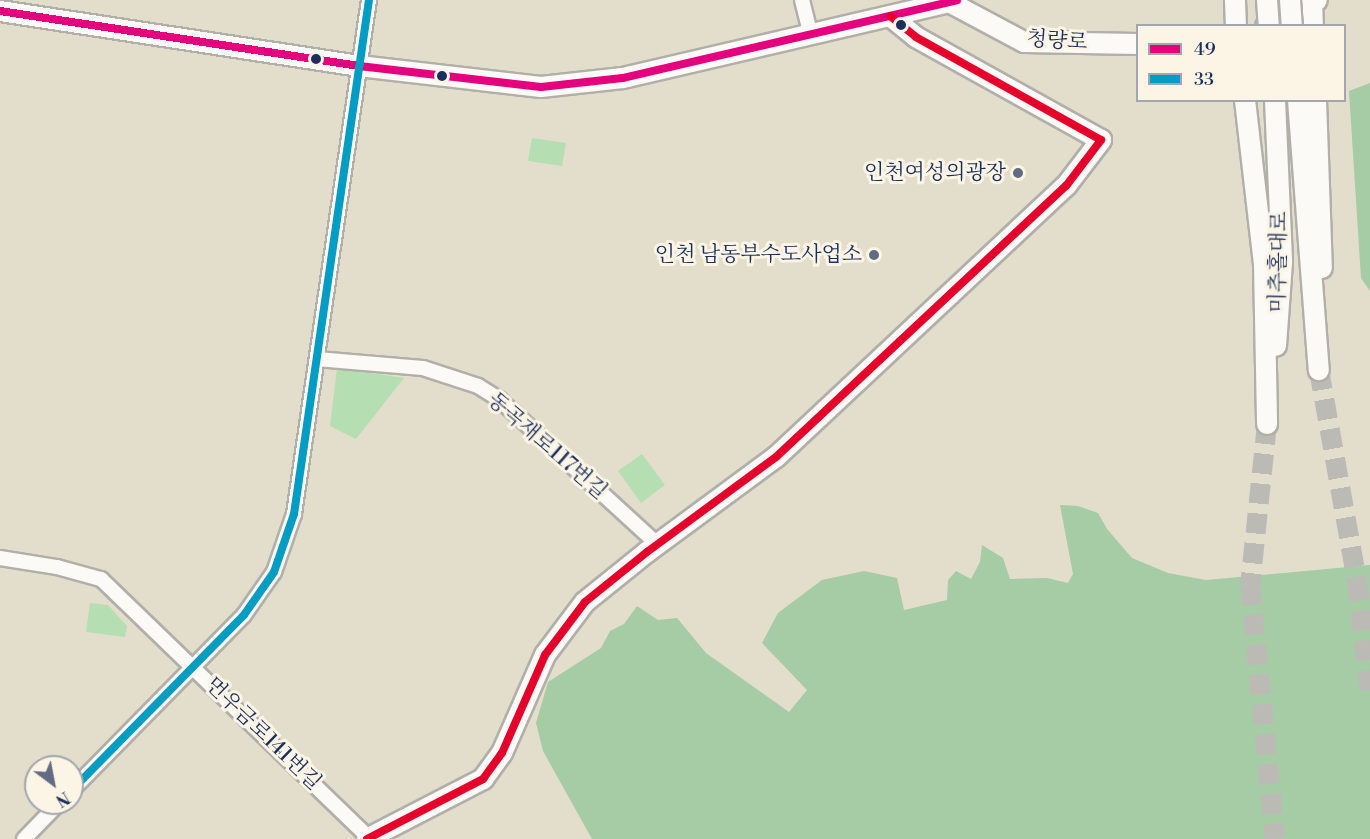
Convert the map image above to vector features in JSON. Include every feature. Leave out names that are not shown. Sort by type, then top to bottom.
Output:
[{"type":"street","points":[[84,778],[244,615],[274,572],[294,514],[369,0]]},
{"type":"street","points":[[802,0],[811,36]]},
{"type":"street","points":[[1234,0],[1236,24]]},
{"type":"street","points":[[1267,0],[1268,24]]},
{"type":"street","points":[[1290,0],[1292,24]]},
{"type":"street","points":[[0,11],[360,66],[541,87],[623,78],[811,36],[953,1]]},
{"type":"street","name":"청량로","points":[[953,1],[1024,42],[1136,44]]},
{"type":"street","points":[[1272,24],[1314,1]]},
{"type":"street","points":[[1313,24],[1314,1]]},
{"type":"street","points":[[368,838],[483,780],[502,753],[545,654],[585,602],[657,544],[776,457],[1066,186],[1101,140],[916,37],[890,16]]},
{"type":"street","name":"미추홀대로","points":[[1245,102],[1264,264],[1267,423],[1281,297],[1275,102]]},
{"type":"street","name":"미추홀대로","points":[[1298,102],[1319,370],[1323,237],[1316,102]]},
{"type":"street","name":"동곡재로117번길","points":[[317,359],[423,368],[478,386],[500,400],[657,544]]},
{"type":"street","name":"먼우금로141번길","points":[[0,558],[57,567],[101,579],[368,838]]},
{"type":"street","points":[[24,839],[47,815]]},
{"type":"green space","points":[[1370,83],[1370,291],[1361,278],[1349,91]]},
{"type":"green space","points":[[532,138],[566,143],[562,166],[528,161]]},
{"type":"green space","points":[[337,368],[404,378],[356,439],[330,426]]},
{"type":"green space","points":[[642,454],[665,485],[641,503],[618,471]]},
{"type":"green space","points":[[1060,505],[1078,506],[1098,513],[1107,529],[1132,558],[1168,573],[1206,580],[1370,565],[1370,839],[592,839],[543,751],[536,723],[548,682],[601,648],[610,631],[624,624],[637,606],[658,620],[677,618],[706,653],[789,712],[807,690],[762,643],[778,613],[822,580],[864,571],[897,578],[904,610],[947,600],[948,580],[956,571],[971,579],[980,562],[982,545],[1003,558],[1010,579],[1047,578],[1068,583],[1073,574]]},
{"type":"green space","points":[[90,603],[108,605],[127,626],[125,637],[86,632]]},
{"type":"tunnel","points":[[1319,370],[1357,581],[1370,691]]},
{"type":"tunnel","points":[[1267,424],[1250,585],[1275,839]]},
{"type":"transit line","name":"33","points":[[84,778],[244,615],[274,572],[294,514],[369,0]]},
{"type":"transit line","name":"49","points":[[0,11],[359,66],[541,87],[623,78],[957,0]]},
{"type":"transit line","points":[[367,839],[483,779],[502,753],[545,655],[585,602],[647,552],[776,457],[1066,186],[1101,140],[916,37],[890,16]]},
{"type":"place","name":"인천여성의광장","points":[[1018,173]]},
{"type":"place","name":"인천 남동부수도사업소","points":[[874,255]]}]
